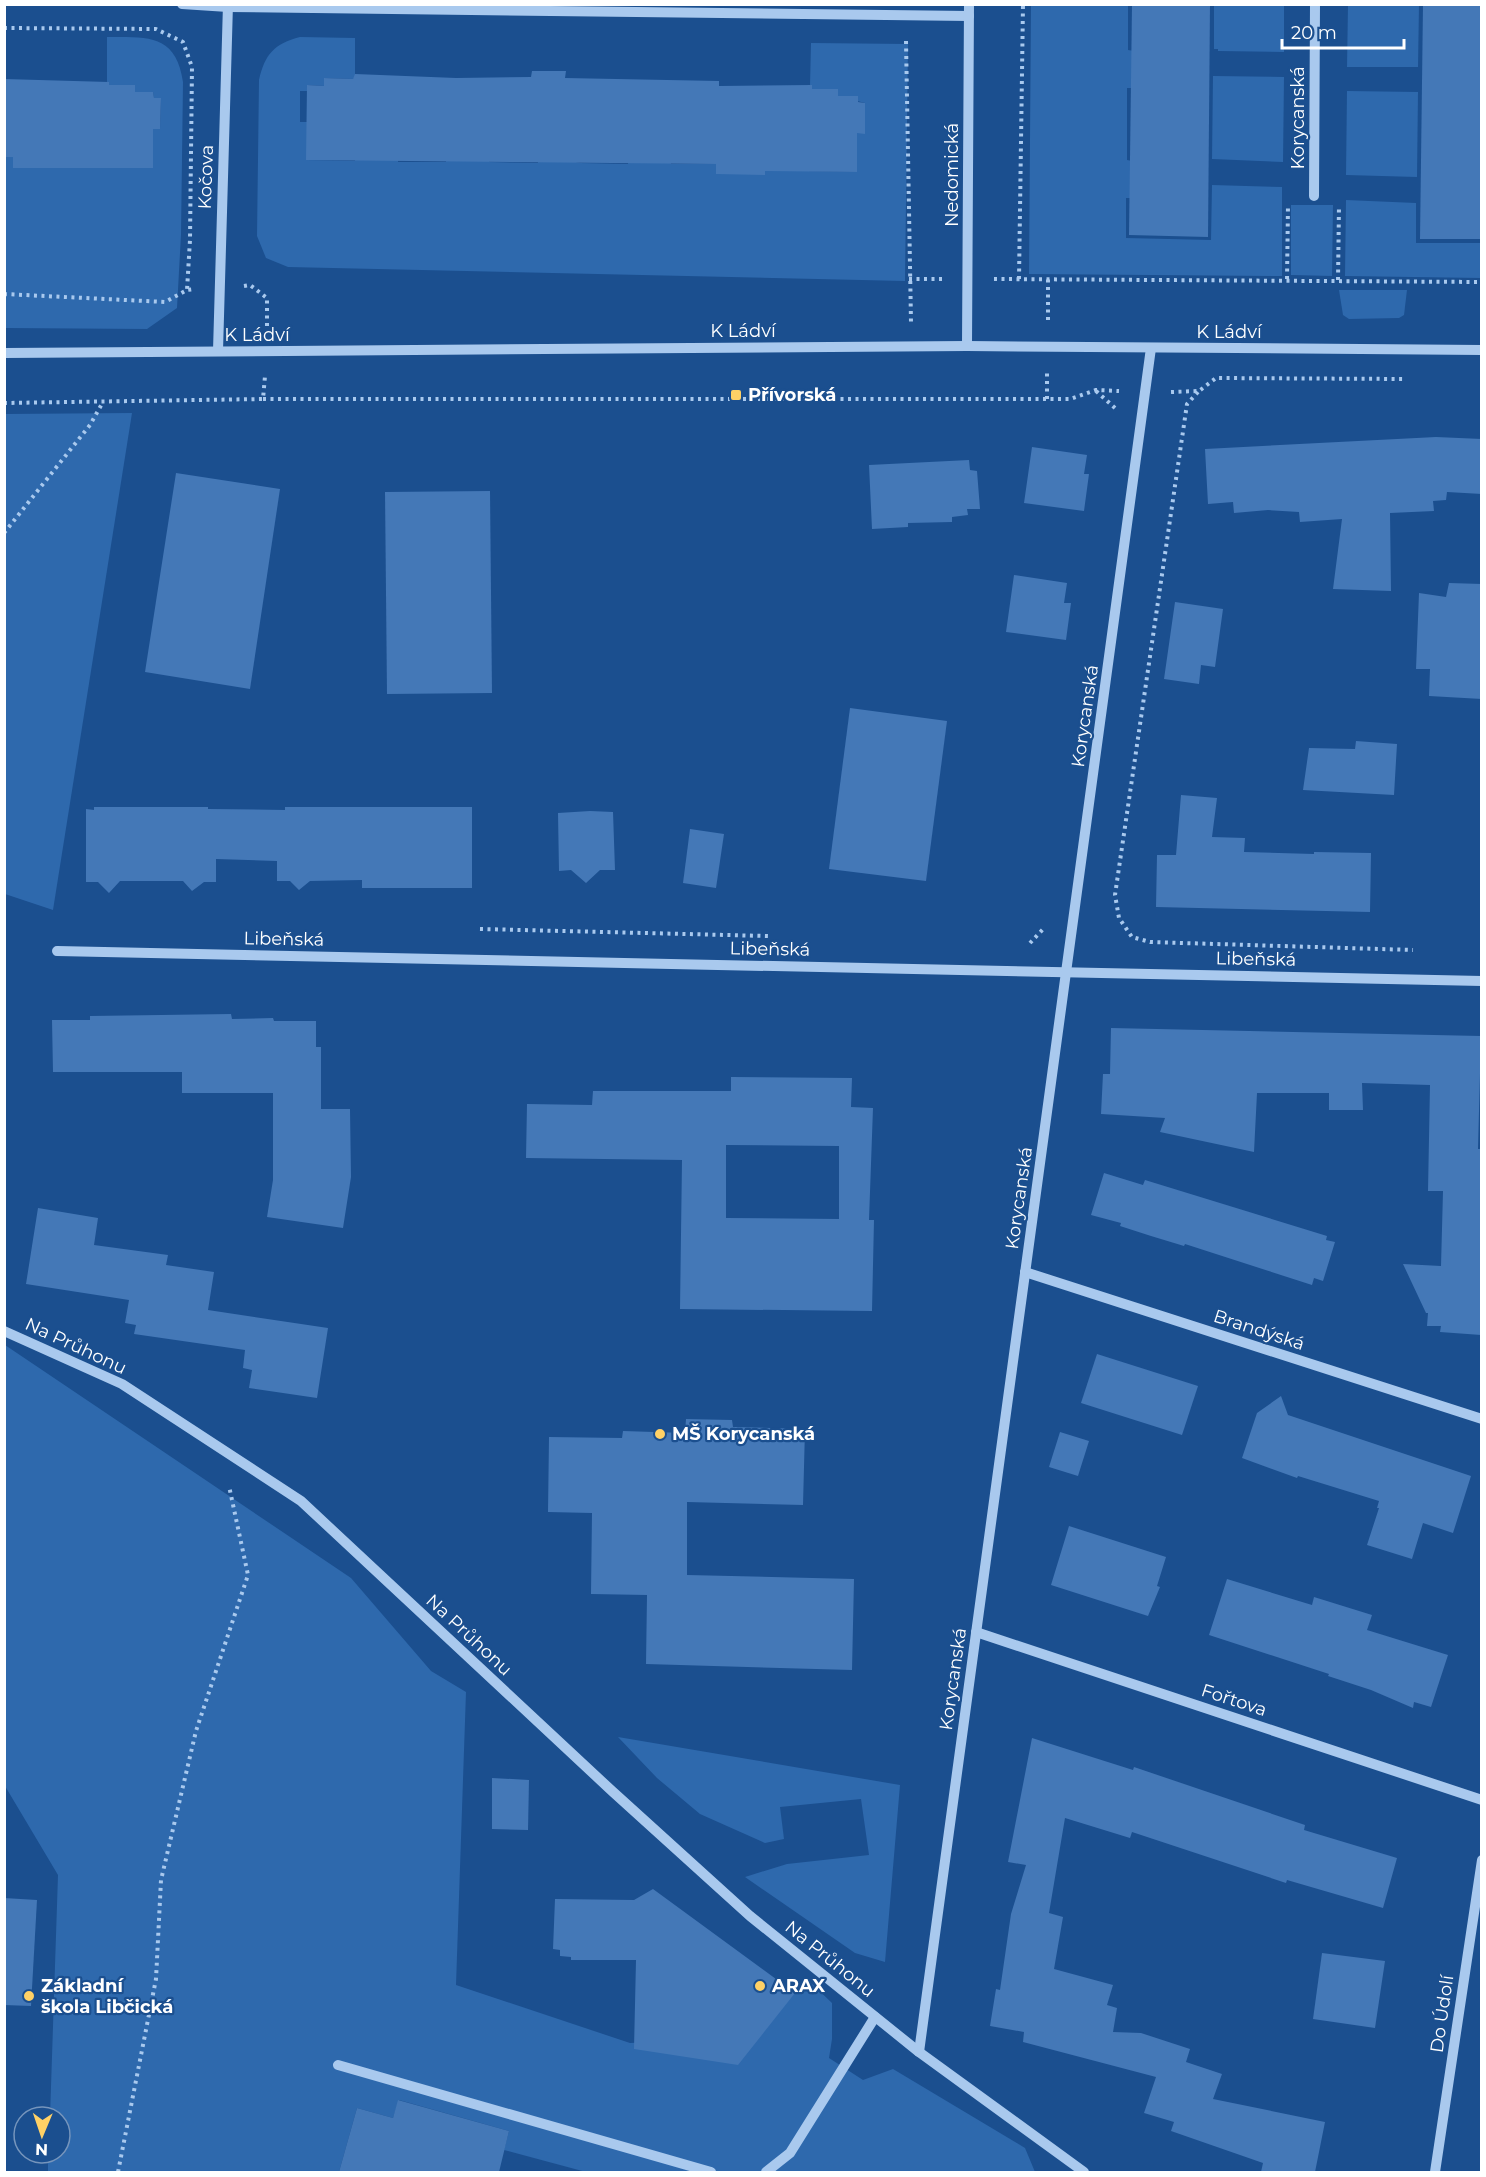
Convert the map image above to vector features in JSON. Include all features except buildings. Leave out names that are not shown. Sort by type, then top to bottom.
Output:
[{"type":"street","points":[[182,4],[592,8],[969,16]]},
{"type":"street","name":"Nedomická","points":[[967,346],[969,4]]},
{"type":"street","name":"Korycanská","points":[[1314,196],[1315,4]]},
{"type":"street","name":"Kočova","points":[[218,351],[228,6]]},
{"type":"street","name":"K Ládví","points":[[4,353],[967,346],[1482,350]]},
{"type":"street","name":"Korycanská","points":[[919,2052],[1151,348]]},
{"type":"street","name":"Libeňská","points":[[57,951],[1482,981]]},
{"type":"street","name":"Brandýská","points":[[1025,1272],[1482,1419]]},
{"type":"street","name":"Na Průhonu","points":[[4,1331],[122,1384],[301,1501],[612,1791],[750,1916],[919,2052],[1079,2172]]},
{"type":"street","name":"Fořtova","points":[[976,1632],[1482,1800]]},
{"type":"street","name":"Do Údolí","points":[[1435,2172],[1482,1860]]},
{"type":"street","name":"Na Průhonu","points":[[766,2172],[790,2153],[875,2017]]},
{"type":"street","points":[[338,2066],[711,2172]]},
{"type":"path","points":[[1019,279],[1023,4]]},
{"type":"path","points":[[905,16],[912,347]]},
{"type":"path","points":[[4,28],[156,28],[183,42],[192,67],[190,240],[187,290]]},
{"type":"path","points":[[909,279],[1482,282]]},
{"type":"path","points":[[1048,279],[1048,321]]},
{"type":"path","points":[[1047,373],[1047,399]]},
{"type":"path","points":[[1412,379],[1216,378],[1198,391],[1187,404],[1115,895],[1119,918],[1132,937],[1150,942],[1422,950]]},
{"type":"path","points":[[1096,390],[1115,408],[1114,419]]},
{"type":"path","points":[[263,399],[1070,399],[1096,390],[1198,391]]},
{"type":"path","points":[[4,533],[90,425],[104,402]]},
{"type":"path","points":[[1020,943],[1032,943],[1045,927]]},
{"type":"path","points":[[480,929],[774,937]]},
{"type":"path","points":[[118,2172],[156,1979],[161,1880],[196,1731],[248,1575],[222,1449]]},
{"type":"shaded area","points":[[1031,5],[1128,5],[1128,50],[1134,51],[1133,88],[1127,88],[1127,160],[1132,161],[1132,198],[1126,198],[1126,238],[1211,240],[1212,185],[1282,187],[1282,276],[1029,274]]},
{"type":"shaded area","points":[[1214,5],[1284,5],[1284,52],[1218,51],[1214,49]]},
{"type":"shaded area","points":[[1348,5],[1419,5],[1418,67],[1347,67]]},
{"type":"shaded area","points":[[107,37],[135,37],[158,42],[174,55],[179,66],[183,82],[181,235],[177,308],[147,329],[5,328],[5,157],[13,157],[14,168],[153,168],[153,129],[160,128],[161,99],[154,98],[153,92],[135,92],[135,85],[109,85],[107,82]]},
{"type":"shaded area","points":[[300,37],[355,38],[355,77],[353,79],[325,78],[324,86],[308,85],[307,91],[300,91],[300,122],[307,122],[307,160],[355,161],[356,152],[398,152],[398,162],[446,162],[446,153],[489,154],[489,162],[538,163],[538,154],[580,163],[628,164],[629,154],[671,155],[671,164],[765,161],[807,171],[856,172],[857,133],[865,133],[865,103],[838,96],[838,89],[812,89],[810,86],[811,43],[908,44],[905,281],[288,267],[266,258],[257,236],[259,80],[264,63],[272,51],[283,43]]},
{"type":"shaded area","points":[[1213,76],[1284,77],[1283,162],[1212,159]]},
{"type":"shaded area","points":[[1347,91],[1418,92],[1417,177],[1346,175]]},
{"type":"shaded area","points":[[1346,200],[1416,203],[1416,243],[1481,243],[1481,278],[1345,276]]},
{"type":"shaded area","points":[[1291,205],[1333,205],[1332,276],[1291,275]]},
{"type":"shaded area","points":[[1339,290],[1407,290],[1404,315],[1399,318],[1349,319],[1343,315]]},
{"type":"shaded area","points":[[132,413],[53,910],[5,894],[5,414]]},
{"type":"shaded area","points":[[5,1345],[351,1578],[431,1671],[466,1692],[456,1985],[630,2043],[743,2038],[808,1980],[832,2003],[832,2039],[829,2058],[863,2080],[893,2069],[1025,2148],[1035,2172],[586,2172],[504,2150],[509,2131],[399,2100],[393,2118],[357,2108],[339,2172],[48,2172],[48,2165],[72,2165],[72,2105],[50,2105],[58,1875],[5,1786]]},
{"type":"shaded area","points":[[618,1737],[900,1785],[885,1962],[855,1953],[745,1877],[787,1864],[869,1855],[861,1799],[780,1807],[784,1839],[765,1843],[700,1814],[657,1778]]},
{"type":"place","name":"Přívorská","points":[[736,395]]},
{"type":"place","name":"MŠ Korycanská","points":[[660,1434]]},
{"type":"place","name":"ARAX","points":[[760,1986]]},
{"type":"place","name":"Základní škola Libčická","points":[[29,1996]]}]
